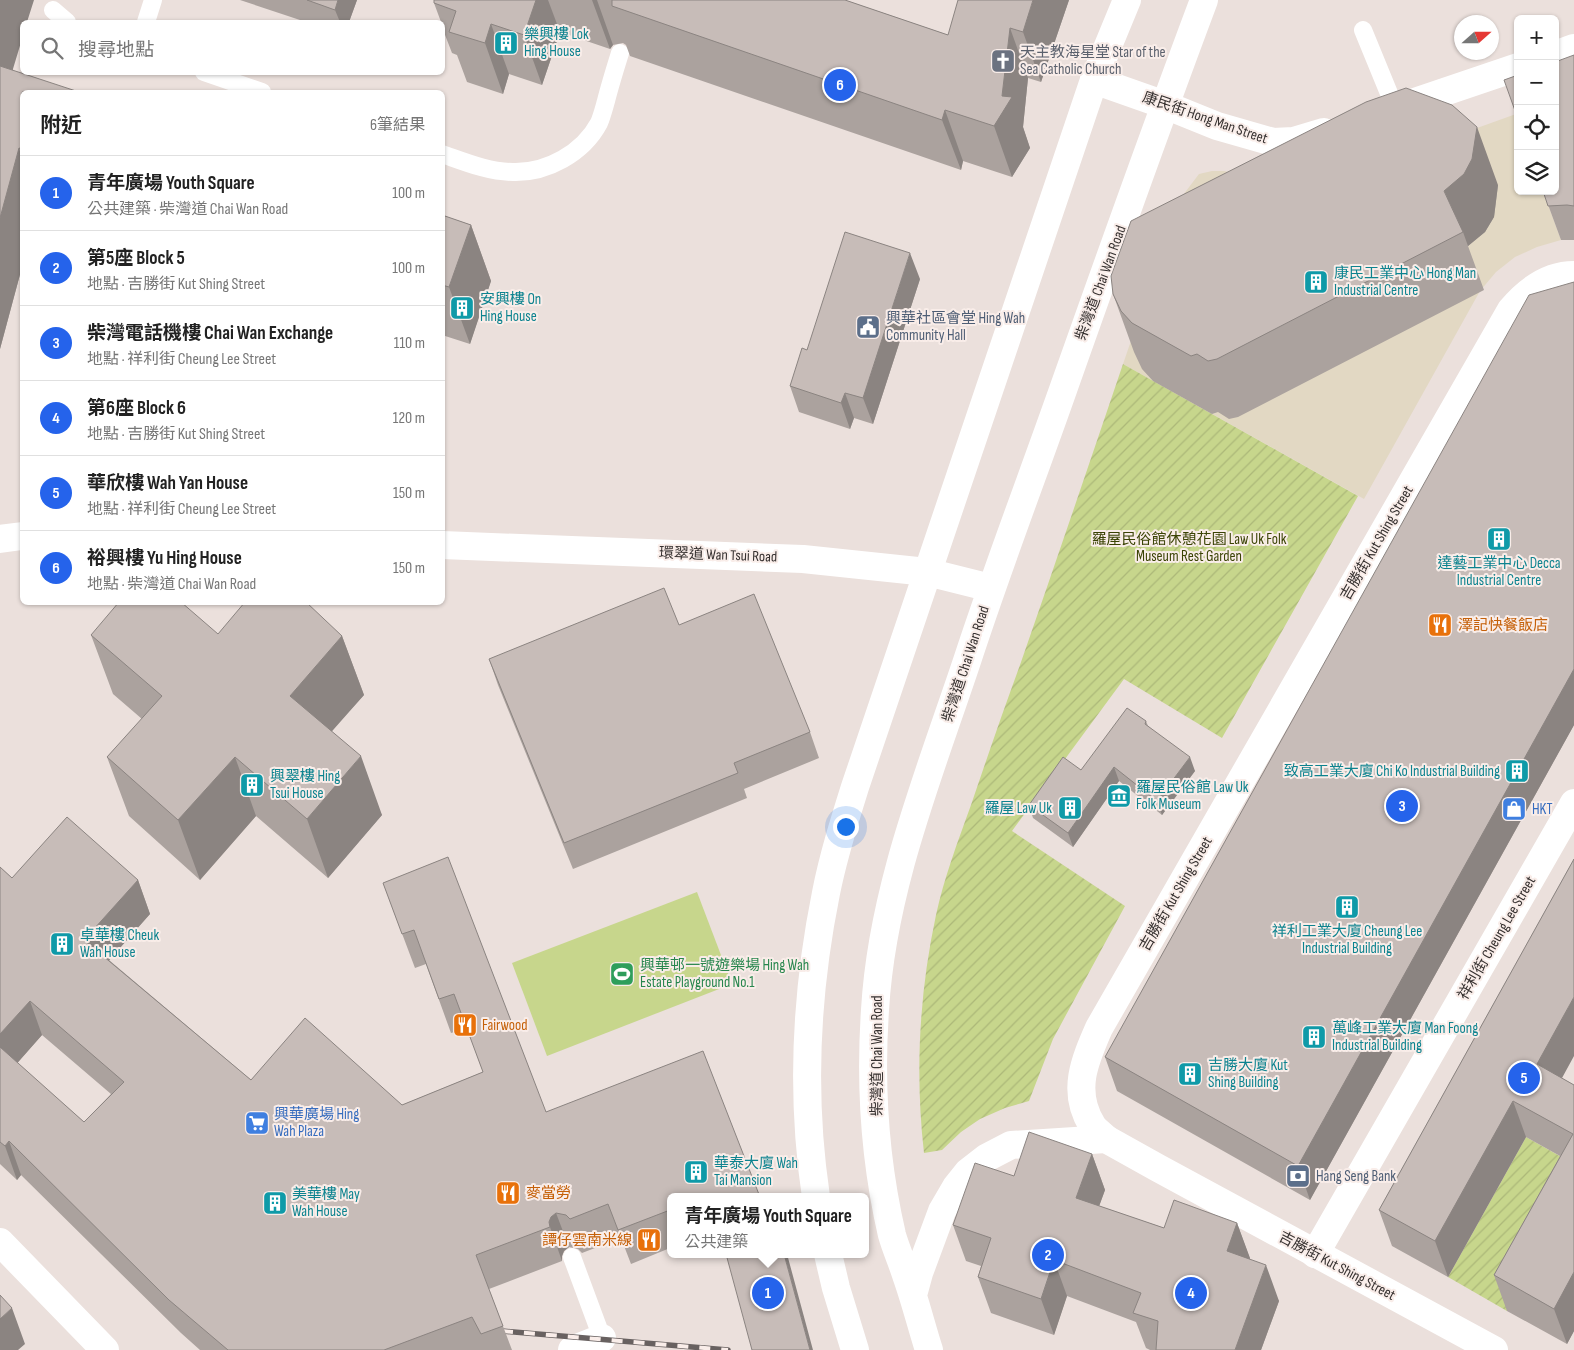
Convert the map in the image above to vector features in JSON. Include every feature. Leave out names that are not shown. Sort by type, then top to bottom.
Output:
[{"type":"street","points":[[816,1193],[809,1117],[809,1047],[817,947],[824,902],[837,848],[855,787],[1094,80],[1127,0]]},
{"type":"street","name":"柴灣道 Chai Wan Road","points":[[929,1350],[894,1240],[884,1198],[879,1157],[873,1071],[875,1009],[880,955],[890,905],[901,858],[991,588],[1204,0]]},
{"type":"street","points":[[1559,53],[1574,48]]},
{"type":"street","name":"康民街 Hong Man Street","points":[[1094,80],[1217,126],[1273,142],[1312,136],[1514,68]]},
{"type":"street","name":"吉勝街 Kut Shing Street","points":[[1494,1350],[1315,1254],[1106,1138],[1092,1126],[1082,1104],[1081,1080],[1085,1060],[1099,1028],[1511,310],[1522,297],[1536,286],[1551,279],[1574,275]]},
{"type":"street","points":[[0,539],[20,536]]},
{"type":"street","name":"環翠道 Wan Tsui Road","points":[[445,544],[803,558],[927,572],[991,588]]},
{"type":"street","name":"祥利街 Cheung Lee Street","points":[[1315,1254],[1567,831],[1574,803]]},
{"type":"street","points":[[913,1295],[919,1273],[942,1211],[956,1187],[986,1158],[1011,1145],[1106,1138]]},
{"type":"street","points":[[0,1242],[104,1350]]},
{"type":"street","points":[[829,1258],[855,1350]]},
{"type":"street","points":[[572,1350],[602,1338]]},
{"type":"lane","points":[[147,20],[153,0]]},
{"type":"lane","points":[[53,10],[65,20]]},
{"type":"lane","points":[[1364,30],[1395,108]]},
{"type":"lane","points":[[445,155],[490,169],[513,172],[533,170],[555,162],[574,152],[600,122],[620,53]]},
{"type":"lane","points":[[213,75],[256,90]]},
{"type":"lane","points":[[572,1257],[602,1338]]},
{"type":"shaded area","name":"康民工業中心 Hong Man Industrial Centre","points":[[1514,115],[1514,195],[1544,195],[1561,240],[1537,247],[1515,257],[1496,272],[1480,291],[1364,499],[1123,364],[1180,199],[1199,174],[1224,171],[1237,174],[1427,146]]},
{"type":"green space","name":"羅屋民俗館休憩花園 Law Uk Folk Museum Rest Garden","points":[[1123,364],[1358,496],[1222,738],[1124,679],[1012,831],[1125,906],[1053,1039],[1029,1101],[1005,1108],[980,1119],[961,1132],[942,1150],[924,1153],[920,1094],[920,1034],[930,945],[939,901],[956,846]]},
{"type":"green space","name":"興華邨一號遊樂場 Hing Wah Estate Playground No.1","points":[[697,892],[732,984],[547,1056],[512,963]]},
{"type":"green space","points":[[1526,1137],[1574,1164],[1574,1191],[1507,1311],[1448,1277]]},
{"type":"building","points":[[307,0],[338,0],[335,10]]},
{"type":"building","points":[[434,0],[536,0],[524,35],[491,24],[485,43],[449,32],[456,11],[434,3]]},
{"type":"building","points":[[612,0],[845,0],[948,35],[958,0],[1033,0],[1023,32],[1010,28],[1002,96],[1012,97],[994,126],[945,110],[942,120],[612,6]]},
{"type":"building","points":[[1574,55],[1574,206],[1548,206],[1544,195],[1559,195],[1559,61]]},
{"type":"building","points":[[0,66],[20,73],[20,75],[27,75],[73,90],[20,90],[20,148],[0,218]]},
{"type":"building","points":[[1514,76],[1514,108],[1504,80]]},
{"type":"building","points":[[1406,88],[1452,105],[1477,127],[1472,159],[1464,174],[1444,191],[1463,232],[1217,359],[1208,361],[1197,354],[1191,356],[1132,323],[1121,311],[1113,294],[1111,276],[1131,221],[1366,102]]},
{"type":"building","points":[[445,216],[471,225],[449,287],[445,286]]},
{"type":"building","name":"興華社區會堂 Hing Wah Community Hall","points":[[845,232],[910,253],[863,398],[845,393],[841,403],[790,386],[802,348],[807,350]]},
{"type":"building","points":[[1574,282],[1574,669],[1298,1166],[1105,1057],[1529,295]]},
{"type":"building","points":[[664,588],[679,625],[754,594],[810,732],[734,763],[738,773],[564,843],[489,659]]},
{"type":"building","points":[[116,605],[184,605],[218,634],[242,605],[309,605],[342,636],[290,696],[361,756],[307,819],[235,757],[178,820],[107,757],[162,696],[91,635]]},
{"type":"building","points":[[1127,708],[1146,721],[1145,724],[1190,757],[1157,801],[1114,767],[1068,833],[1029,805],[1063,757],[1081,770]]},
{"type":"building","name":"興華廣場 Hing Wah Plaza","points":[[67,817],[138,880],[84,940],[251,1080],[305,1018],[402,1105],[483,1072],[454,994],[439,999],[414,930],[402,934],[383,883],[448,857],[546,1112],[703,1051],[758,1193],[667,1193],[667,1211],[618,1230],[608,1204],[570,1219],[566,1215],[556,1213],[551,1217],[550,1227],[476,1255],[503,1326],[481,1334],[472,1317],[384,1350],[228,1350],[169,1300],[9,1141],[5,1146],[0,1142],[0,1047],[84,1122],[124,1082],[30,1001],[0,1034],[0,867],[12,878]]},
{"type":"building","points":[[1574,859],[1574,997],[1537,1064],[1574,1085],[1574,1272],[1554,1309],[1494,1275],[1573,1134],[1513,1101],[1435,1241],[1379,1210]]},
{"type":"building","points":[[1029,1132],[1092,1154],[1076,1198],[1164,1228],[1174,1200],[1237,1223],[1227,1251],[1266,1265],[1235,1350],[1156,1350],[1158,1321],[1133,1313],[1141,1293],[1054,1260],[1041,1299],[978,1277],[991,1238],[953,1225],[975,1163],[1014,1176]]},
{"type":"building","points":[[727,1258],[785,1258],[810,1350],[752,1350]]},
{"type":"building","points":[[0,1295],[12,1308],[0,1319]]},
{"type":"railway","points":[[502,1331],[728,1350]]},
{"type":"place","name":"樂興樓 Lok Hing House","points":[[506,43]]},
{"type":"place","name":"天主教海星堂 Star of the Sea Catholic Church","points":[[1003,61]]},
{"type":"place","name":"裕興樓 Yu Hing House","points":[[840,85]]},
{"type":"place","name":"康民工業中心 Hong Man Industrial Centre","points":[[1316,282]]},
{"type":"place","name":"安興樓 On Hing House","points":[[462,308]]},
{"type":"place","name":"興華社區會堂 Hing Wah Community Hall","points":[[868,327]]},
{"type":"place","name":"達藝工業中心 Decca Industrial Centre","points":[[1499,539]]},
{"type":"place","name":"澤記快餐飯店","points":[[1440,625]]},
{"type":"place","name":"致高工業大廈 Chi Ko Industrial Building","points":[[1517,771]]},
{"type":"place","name":"興翠樓 Hing Tsui House","points":[[252,785]]},
{"type":"place","name":"羅屋民俗館 Law Uk Folk Museum","points":[[1119,796]]},
{"type":"place","name":"柴灣電話機樓 Chai Wan Exchange","points":[[1402,806]]},
{"type":"place","name":"羅屋 Law Uk","points":[[1070,808]]},
{"type":"place","name":"HKT","points":[[1514,809]]},
{"type":"place","name":"祥利工業大廈 Cheung Lee Industrial Building","points":[[1347,907]]},
{"type":"place","name":"卓華樓 Cheuk Wah House","points":[[62,944]]},
{"type":"place","name":"興華邨一號遊樂場 Hing Wah Estate Playground No.1","points":[[622,974]]},
{"type":"place","name":"Fairwood","points":[[465,1025]]},
{"type":"place","name":"萬峰工業大廈 Man Foong Industrial Building","points":[[1314,1037]]},
{"type":"place","name":"吉勝大廈 Kut Shing Building","points":[[1190,1074]]},
{"type":"place","name":"華欣樓 Wah Yan House","points":[[1524,1078]]},
{"type":"place","name":"興華廣場 Hing Wah Plaza","points":[[257,1123]]},
{"type":"place","name":"華泰大廈 Wah Tai Mansion","points":[[696,1172]]},
{"type":"place","name":"Hang Seng Bank","points":[[1298,1176]]},
{"type":"place","name":"麥當勞","points":[[508,1193]]},
{"type":"place","name":"美華樓 May Wah House","points":[[275,1203]]},
{"type":"place","name":"譚仔雲南米線","points":[[649,1240]]},
{"type":"place","name":"第5座 Block 5","points":[[1048,1255]]},
{"type":"place","name":"青年廣場 Youth Square","points":[[768,1293]]},
{"type":"place","name":"第6座 Block 6","points":[[1191,1293]]}]
